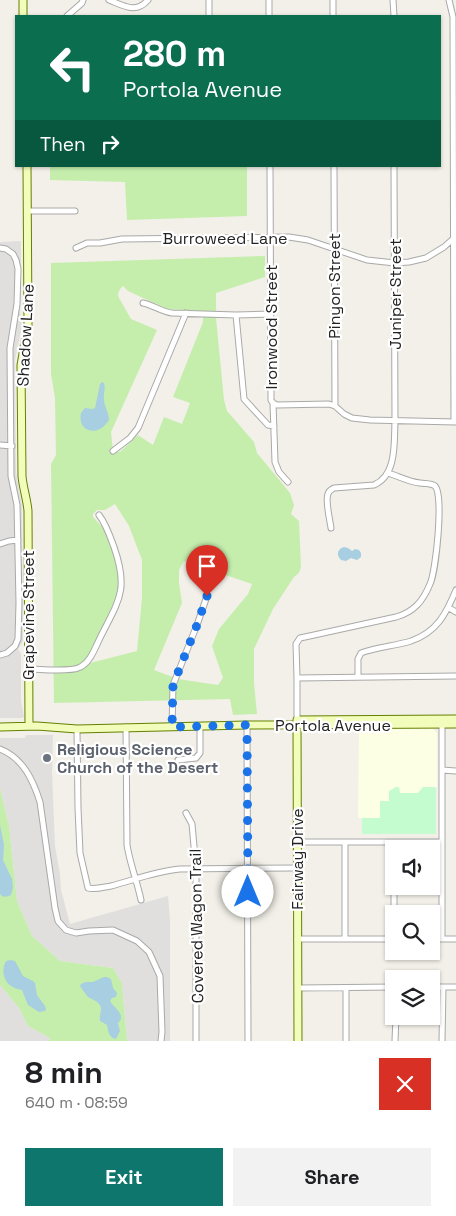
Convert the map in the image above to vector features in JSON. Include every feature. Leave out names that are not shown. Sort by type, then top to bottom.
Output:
[{"type":"street","points":[[23,0],[23,15]]},
{"type":"street","points":[[68,15],[83,0]]},
{"type":"street","points":[[110,0],[127,8],[134,8],[141,7],[148,0]]},
{"type":"street","points":[[209,0],[209,15]]},
{"type":"street","points":[[269,0],[269,15]]},
{"type":"street","points":[[333,0],[333,15]]},
{"type":"street","points":[[393,0],[394,15]]},
{"type":"street","points":[[273,403],[277,405],[330,404],[352,418],[370,420],[455,422],[452,2]]},
{"type":"street","name":"Shadow Lane","points":[[27,167],[28,325],[21,364],[22,476],[28,503]]},
{"type":"street","name":"Ironwood Street","points":[[270,167],[271,400],[273,403],[275,462],[278,472],[288,482]]},
{"type":"street","name":"Pinyon Street","points":[[334,167],[335,406]]},
{"type":"street","name":"Juniper Street","points":[[388,473],[393,456],[395,421],[394,167]]},
{"type":"street","points":[[27,211],[75,210]]},
{"type":"street","name":"Burroweed Lane","points":[[76,248],[87,244],[122,240],[289,237],[302,239],[367,260],[395,263],[426,258],[444,247],[454,238]]},
{"type":"street","points":[[0,248],[6,249],[13,254],[18,269],[17,304],[10,348],[11,476],[17,505],[18,540],[18,639],[15,646],[7,653],[0,655]]},
{"type":"street","points":[[143,303],[167,313],[271,314]]},
{"type":"street","points":[[113,452],[130,438],[138,428],[186,313]]},
{"type":"street","points":[[236,315],[244,399],[268,425],[274,426]]},
{"type":"street","points":[[0,445],[12,446]]},
{"type":"street","points":[[332,528],[327,500],[330,490],[334,488],[374,485],[388,473]]},
{"type":"street","name":"Fairway Drive","points":[[298,1041],[296,644],[300,638],[407,614],[419,604],[431,584],[438,546],[439,495],[436,487],[388,473]]},
{"type":"street","name":"Grapevine Street","points":[[28,503],[29,726]]},
{"type":"street","points":[[28,669],[68,670],[78,668],[89,660],[116,605],[121,592],[122,574],[113,545],[100,515]]},
{"type":"street","points":[[0,544],[18,540]]},
{"type":"street","points":[[358,677],[358,659],[361,653],[410,641],[432,629],[441,620],[456,590]]},
{"type":"street","points":[[172,727],[173,685],[207,596]]},
{"type":"street","points":[[448,608],[456,612]]},
{"type":"street","points":[[297,678],[456,676]]},
{"type":"street","name":"Portola Avenue","points":[[0,727],[29,726],[77,729],[456,719]]},
{"type":"street","name":"Portola Avenue","points":[[297,722],[456,724]]},
{"type":"street","points":[[442,724],[442,939],[456,939]]},
{"type":"street","points":[[247,725],[248,1041]]},
{"type":"street","points":[[178,760],[196,758],[200,752],[200,726]]},
{"type":"street","points":[[126,727],[127,845],[141,900]]},
{"type":"street","points":[[77,729],[80,853],[88,888],[92,890],[119,884],[168,870],[297,868]]},
{"type":"street","points":[[0,749],[19,762],[31,777],[36,789],[40,802],[58,921],[66,930],[76,933],[113,930],[137,941],[149,952],[160,976],[161,1041]]},
{"type":"street","points":[[442,770],[456,770]]},
{"type":"street","name":"Covered Wagon Trail","points":[[186,814],[192,824],[196,869],[196,1041]]},
{"type":"street","points":[[297,842],[385,844]]},
{"type":"street","points":[[345,842],[345,939]]},
{"type":"street","points":[[297,939],[385,939]]},
{"type":"street","points":[[298,988],[385,987]]},
{"type":"street","points":[[442,1041],[443,987],[456,987]]},
{"type":"street","points":[[346,988],[346,1041]]},
{"type":"street","points":[[395,1041],[396,1025]]},
{"type":"shaded area","points":[[21,241],[20,310],[22,326],[15,360],[16,472],[22,507],[23,641],[18,649],[21,654],[21,701],[24,717],[0,718],[0,242]]},
{"type":"shaded area","points":[[433,728],[437,733],[437,787],[423,787],[418,793],[399,792],[389,801],[380,819],[358,818],[359,730]]},
{"type":"shaded area","points":[[26,735],[53,735],[52,772],[55,846],[61,890],[70,924],[168,896],[170,920],[170,1041],[127,1041],[122,983],[113,968],[60,961],[32,936],[17,901],[9,826],[0,788],[0,738],[25,738]]},
{"type":"shaded area","points":[[0,985],[19,1008],[28,1026],[50,1038],[49,1041],[0,1041]]},
{"type":"green space","points":[[50,167],[247,167],[247,216],[127,220],[125,182],[50,180]]},
{"type":"green space","points":[[265,256],[265,277],[216,293],[216,318],[224,400],[227,411],[254,442],[257,453],[290,493],[294,505],[291,514],[299,521],[301,567],[299,573],[294,577],[273,609],[254,649],[254,683],[257,714],[233,715],[230,699],[54,703],[51,464],[56,455],[55,398],[51,374],[51,263]],"holes":[[[123,286],[128,291],[167,309],[203,311],[203,322],[173,397],[190,403],[182,424],[164,417],[153,445],[138,435],[120,452],[113,451],[111,432],[157,330],[131,319],[118,294]],[[115,504],[129,526],[142,560],[142,598],[137,651],[90,663],[88,660],[109,618],[117,595],[118,573],[116,563],[106,532],[93,517],[97,510],[105,510]],[[184,561],[252,584],[248,594],[219,629],[212,646],[223,678],[218,685],[178,679],[154,670],[182,603],[179,570]]]},
{"type":"green space","points":[[399,787],[400,793],[418,793],[423,787],[435,787],[436,834],[362,834],[362,818],[380,818],[380,801],[389,801],[389,791]]},
{"type":"green space","points":[[0,788],[9,826],[17,901],[32,936],[60,961],[113,968],[122,983],[127,1041],[49,1041],[50,1038],[28,1026],[19,1008],[0,985]]},
{"type":"water","points":[[102,382],[105,385],[104,402],[109,420],[99,429],[89,430],[82,425],[81,413],[85,408],[95,408]]},
{"type":"water","points":[[344,547],[352,551],[355,549],[359,550],[361,557],[357,560],[351,558],[346,561],[341,560],[338,552]]},
{"type":"water","points":[[0,825],[4,845],[3,860],[12,879],[13,888],[11,895],[5,897],[0,894]]},
{"type":"water","points":[[10,960],[15,961],[23,976],[35,983],[37,995],[45,1006],[45,1011],[39,1012],[28,1005],[22,990],[14,988],[7,982],[4,976],[4,964]]},
{"type":"water","points":[[104,977],[111,979],[113,988],[117,993],[116,997],[110,1001],[121,1017],[118,1023],[120,1031],[116,1039],[110,1036],[107,1025],[100,1021],[101,1006],[87,996],[80,986],[86,982],[93,982]]},
{"type":"place","name":"Religious Science Church of the Desert","points":[[47,758]]},
{"type":"route","points":[[207,596],[173,685],[172,727],[247,725],[248,892]]}]
